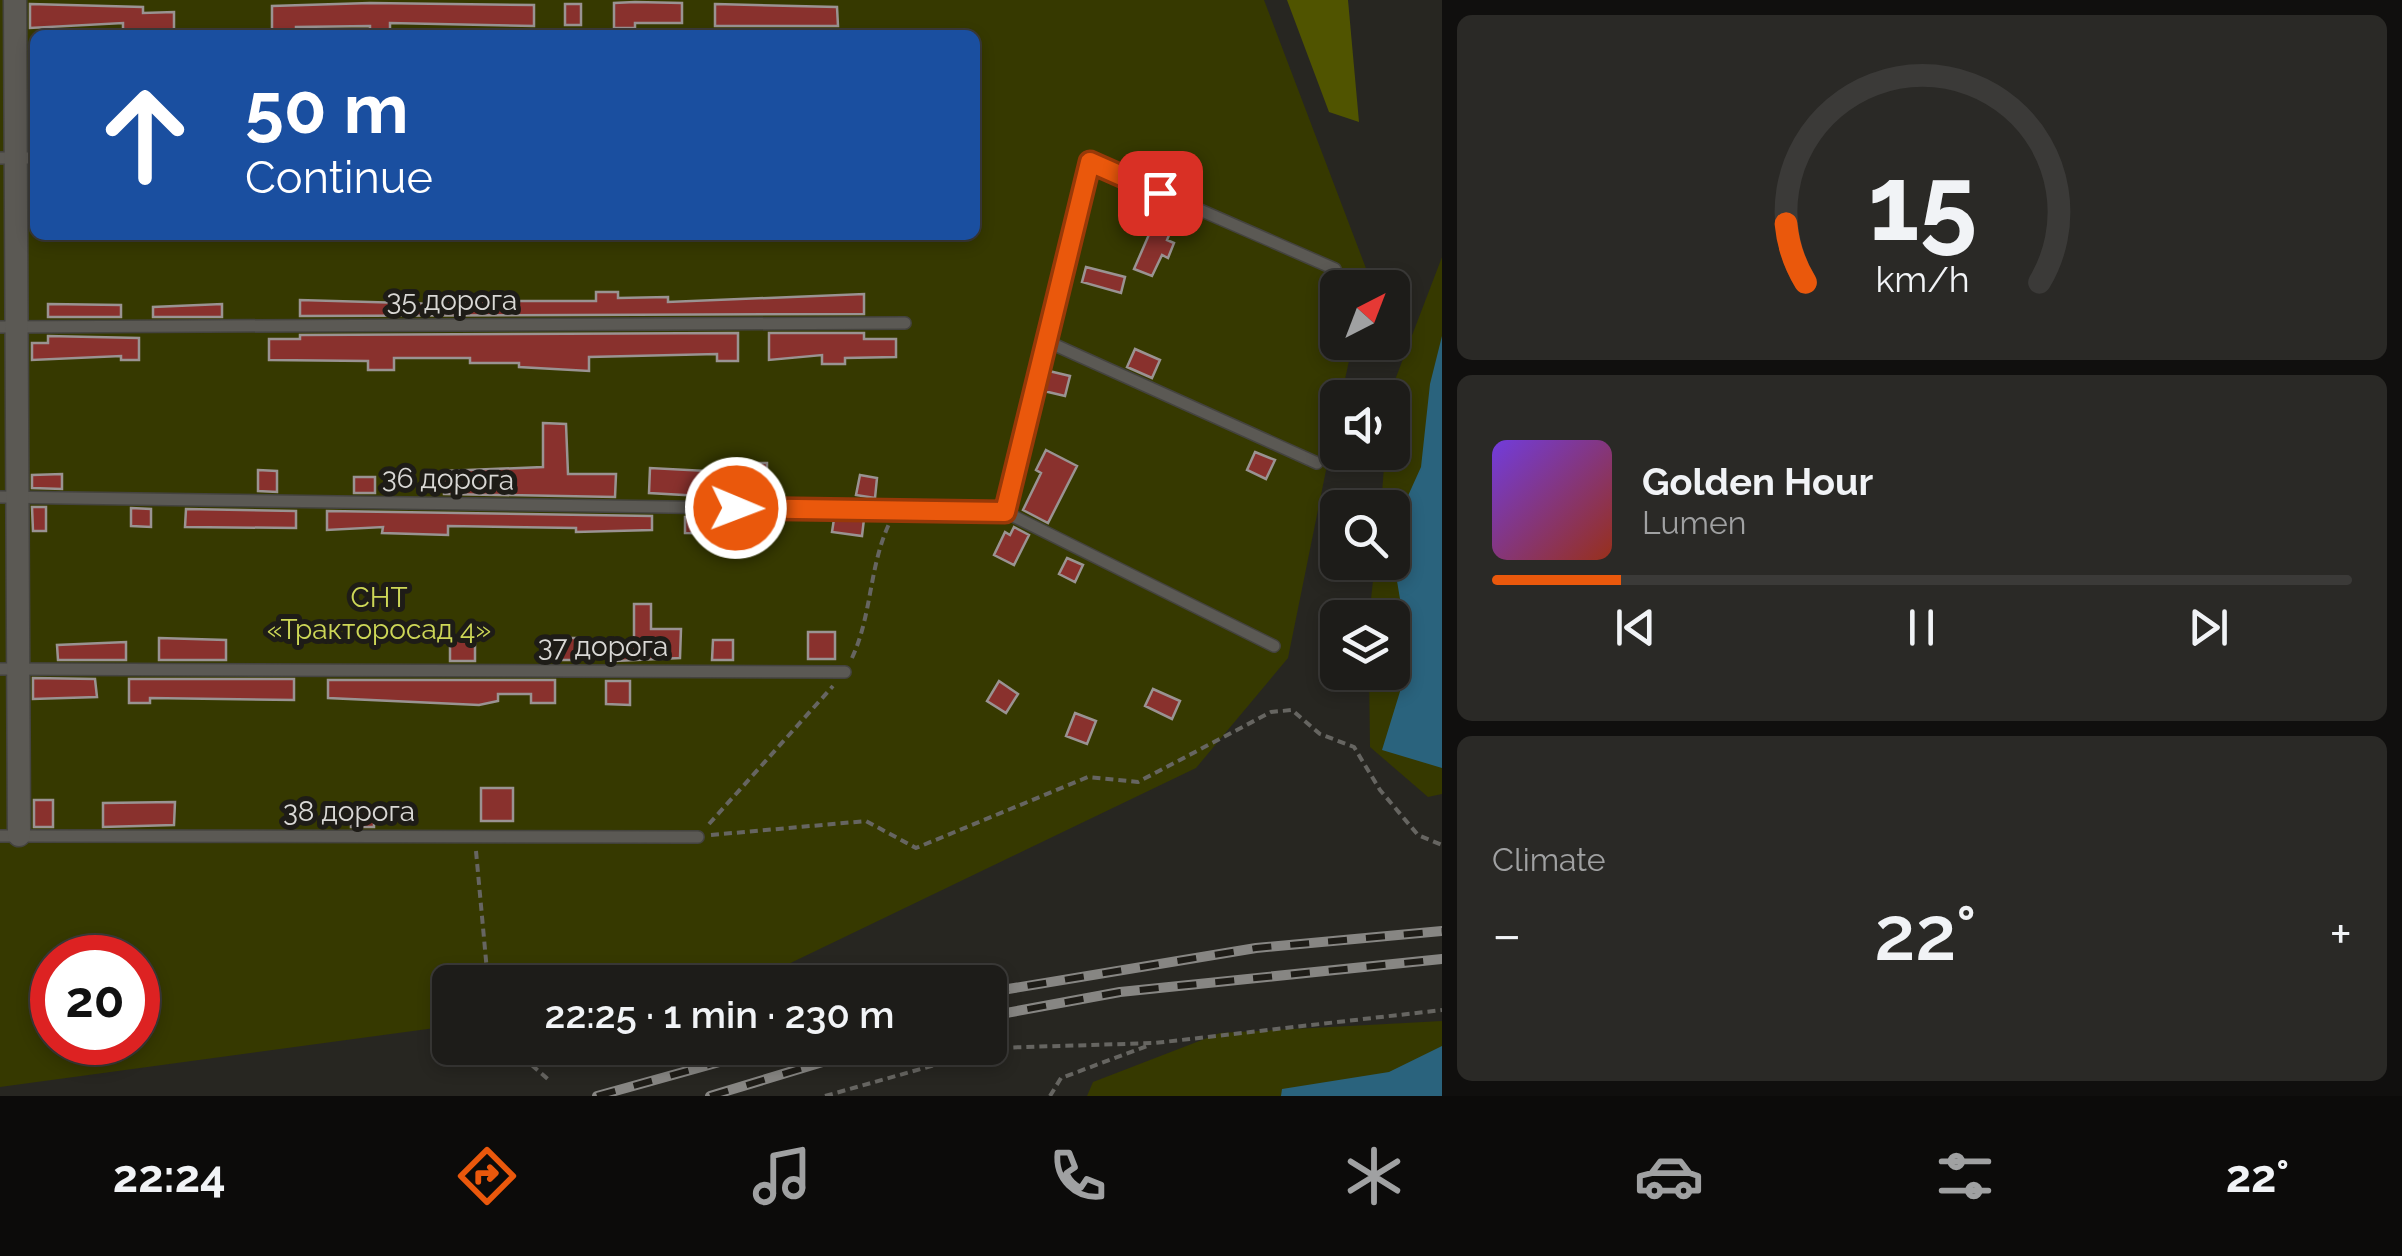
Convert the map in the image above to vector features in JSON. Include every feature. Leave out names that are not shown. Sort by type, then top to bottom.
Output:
[{"type":"street","points":[[10,836],[8,327],[17,158],[15,0]]},
{"type":"lane","points":[[1274,646],[1005,512],[1090,162],[1334,269]]},
{"type":"lane","name":"35 дорога","points":[[8,327],[905,323]]},
{"type":"lane","points":[[1046,342],[1316,463]]},
{"type":"lane","name":"36 дорога","points":[[9,497],[1005,512]]},
{"type":"lane","name":"37 дорога","points":[[9,668],[845,672]]},
{"type":"lane","name":"38 дорога","points":[[10,836],[698,836]]},
{"type":"path","points":[[698,836],[845,672],[863,635],[874,556],[895,510]]},
{"type":"path","points":[[698,836],[866,821],[916,848],[1088,777],[1138,782],[1271,712],[1292,710],[1320,734],[1354,747],[1380,790],[1418,835],[1442,846]]},
{"type":"path","points":[[475,836],[486,965]]},
{"type":"path","points":[[825,1096],[995,1048],[1155,1043],[1442,1010]]},
{"type":"path","points":[[1050,1096],[1061,1078],[1155,1043]]},
{"type":"path","points":[[532,1065],[550,1080]]},
{"type":"green space","name":"СНТ «Тракторосад 4»","points":[[0,0],[1264,0],[1367,270],[1320,270],[1320,360],[1349,360],[1345,380],[1320,380],[1320,470],[1326,470],[1288,658],[1196,768],[786,965],[432,965],[432,1028],[0,1087]]},
{"type":"green space","points":[[1442,257],[1442,794],[1428,797],[1370,747],[1369,690],[1410,690],[1410,600],[1371,600],[1373,580],[1410,580],[1410,490],[1382,490],[1384,470],[1410,470],[1410,380],[1395,380],[1403,360],[1410,360],[1410,341]]},
{"type":"green space","points":[[1442,1021],[1442,1096],[1087,1096],[1093,1082],[1220,1033]]},
{"type":"shaded area","points":[[1287,0],[1348,0],[1359,122],[1329,112]]},
{"type":"water","points":[[1442,336],[1442,768],[1382,750],[1400,690],[1410,690],[1410,600],[1400,600],[1397,580],[1410,580],[1410,491],[1421,467],[1430,384]]},
{"type":"water","points":[[1442,1046],[1442,1096],[1281,1096],[1282,1089],[1389,1072]]},
{"type":"building","points":[[614,3],[682,3],[682,23],[635,23],[635,28],[614,28]]},
{"type":"building","points":[[30,4],[143,7],[143,13],[174,12],[174,30],[123,29],[123,23],[30,28]]},
{"type":"building","points":[[565,4],[581,4],[581,25],[565,25]]},
{"type":"building","points":[[715,4],[837,7],[838,26],[715,26]]},
{"type":"building","points":[[534,5],[534,26],[390,23],[390,30],[370,30],[370,26],[272,30],[272,6]]},
{"type":"building","points":[[1141,156],[1158,163],[1152,178],[1135,171]]},
{"type":"building","points":[[1148,198],[1179,211],[1167,240],[1174,243],[1168,258],[1162,255],[1152,276],[1134,269],[1151,230],[1137,224]]},
{"type":"building","points":[[1086,267],[1125,277],[1121,293],[1082,282]]},
{"type":"building","points":[[596,292],[618,292],[618,298],[668,297],[668,302],[864,294],[864,314],[300,316],[300,300],[440,304],[440,295],[464,294],[464,301],[596,301]]},
{"type":"building","points":[[48,304],[121,305],[121,317],[48,317]]},
{"type":"building","points":[[222,304],[222,317],[153,317],[153,307]]},
{"type":"building","points":[[738,333],[738,361],[717,361],[717,354],[589,357],[589,371],[519,367],[519,363],[470,363],[470,358],[394,358],[394,370],[368,370],[368,361],[269,360],[269,339],[300,339],[300,335]]},
{"type":"building","points":[[769,333],[864,333],[864,339],[896,339],[896,357],[845,358],[845,364],[822,364],[822,355],[769,360]]},
{"type":"building","points":[[48,336],[139,338],[139,360],[121,360],[121,356],[32,360],[32,343],[48,343]]},
{"type":"building","points":[[1135,349],[1160,360],[1152,378],[1127,367]]},
{"type":"building","points":[[1049,371],[1070,376],[1065,396],[1044,391]]},
{"type":"building","points":[[543,423],[566,424],[568,474],[616,474],[615,497],[444,494],[444,471],[543,467]]},
{"type":"building","points":[[1046,450],[1077,466],[1048,523],[1023,510],[1041,473],[1036,470]]},
{"type":"building","points":[[1255,452],[1275,460],[1266,479],[1247,470]]},
{"type":"building","points":[[745,463],[767,463],[767,490],[754,490],[754,499],[649,493],[650,468],[745,473]]},
{"type":"building","points":[[258,470],[277,471],[277,492],[258,491]]},
{"type":"building","points":[[62,474],[62,489],[32,488],[32,475]]},
{"type":"building","points":[[860,475],[877,478],[875,498],[856,495]]},
{"type":"building","points":[[354,477],[375,477],[375,493],[354,493]]},
{"type":"building","points":[[32,507],[46,507],[46,531],[33,531]]},
{"type":"building","points":[[131,508],[151,509],[151,527],[131,526]]},
{"type":"building","points":[[186,509],[296,511],[296,528],[185,527]]},
{"type":"building","points":[[327,511],[652,516],[652,530],[576,532],[576,528],[448,526],[448,535],[382,533],[383,527],[327,530]]},
{"type":"building","points":[[685,517],[753,518],[753,534],[685,533]]},
{"type":"building","points":[[834,519],[864,519],[862,536],[832,532]]},
{"type":"building","points":[[1014,527],[1029,535],[1014,565],[994,555],[1005,532],[1010,535]]},
{"type":"building","points":[[1067,558],[1083,565],[1075,582],[1059,574]]},
{"type":"building","points":[[634,604],[651,604],[651,629],[681,629],[680,658],[615,661],[615,641],[634,641]]},
{"type":"building","points":[[808,632],[835,632],[835,659],[808,659]]},
{"type":"building","points":[[159,638],[226,640],[226,660],[159,660]]},
{"type":"building","points":[[559,638],[578,638],[578,660],[558,660]]},
{"type":"building","points":[[450,639],[475,639],[475,661],[450,661]]},
{"type":"building","points":[[713,640],[733,640],[733,660],[712,660]]},
{"type":"building","points":[[126,642],[126,660],[58,660],[57,645]]},
{"type":"building","points":[[33,678],[95,679],[97,697],[33,699]]},
{"type":"building","points":[[129,679],[294,679],[294,700],[150,698],[150,703],[129,703]]},
{"type":"building","points":[[328,680],[555,680],[555,703],[531,703],[531,694],[498,694],[498,701],[479,705],[328,698]]},
{"type":"building","points":[[606,681],[630,681],[630,705],[606,704]]},
{"type":"building","points":[[999,681],[1018,694],[1006,713],[987,701]]},
{"type":"building","points":[[1153,689],[1180,701],[1172,719],[1145,706]]},
{"type":"building","points":[[1075,713],[1096,721],[1087,744],[1066,736]]},
{"type":"building","points":[[481,788],[513,788],[513,821],[481,821]]},
{"type":"building","points":[[34,800],[53,800],[53,827],[34,827]]},
{"type":"building","points":[[175,802],[174,825],[103,827],[103,803]]},
{"type":"building","points":[[351,811],[374,812],[374,827],[351,827]]},
{"type":"railway","points":[[1007,989],[1256,948],[1442,931]]},
{"type":"railway","points":[[1007,1013],[1120,992],[1442,959]]},
{"type":"railway","points":[[597,1096],[709,1065]]},
{"type":"railway","points":[[710,1096],[813,1065]]},
{"type":"route","points":[[736,508],[1005,512],[1090,162],[1160,193]]}]
